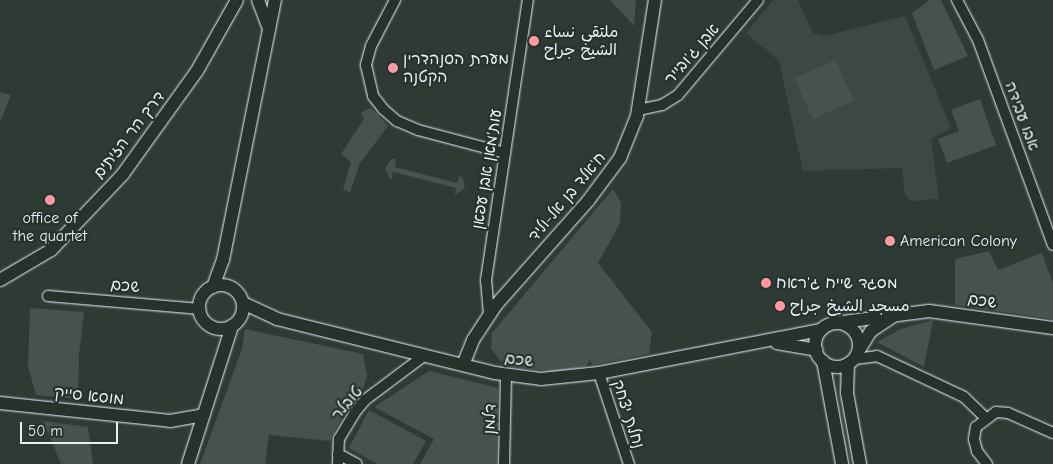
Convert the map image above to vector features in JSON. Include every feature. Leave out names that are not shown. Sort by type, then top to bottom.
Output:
[{"type":"street","name":"דרך הר הזיתים","points":[[0,280],[21,270],[51,250],[123,174],[197,71],[237,0]]},
{"type":"street","points":[[258,0],[265,13],[270,36]]},
{"type":"street","points":[[236,323],[212,327],[204,321],[200,308],[203,296],[212,287],[225,249],[270,36],[275,0]]},
{"type":"street","points":[[394,0],[371,46],[366,64],[373,96],[383,109],[397,121],[418,130],[505,154]]},
{"type":"street","name":"עות'מאן אבן עפאן","points":[[489,314],[486,280],[528,0]]},
{"type":"street","name":"ח'אלד בן אל-וליד","points":[[463,365],[473,340],[489,314],[606,180],[630,139],[638,110],[655,0]]},
{"type":"street","name":"אבן ג'ובייר","points":[[638,110],[662,105],[678,95],[758,0]]},
{"type":"street","name":"אבו עבידה","points":[[958,0],[978,40],[1053,245]]},
{"type":"street","points":[[225,249],[230,287]]},
{"type":"street","points":[[188,464],[203,415],[243,303],[238,293],[230,287],[212,287]]},
{"type":"street","name":"שכם","points":[[48,296],[200,308]]},
{"type":"street","name":"שכם","points":[[243,303],[277,319],[463,365],[506,375],[556,378],[599,373],[821,330]]},
{"type":"street","name":"שכם","points":[[853,358],[864,340],[881,322],[905,312]]},
{"type":"street","name":"שכם","points":[[835,323],[905,312],[941,312],[1053,328]]},
{"type":"street","name":"שכם","points":[[236,323],[277,319]]},
{"type":"street","points":[[842,464],[820,356],[821,330],[835,323],[854,331],[853,358],[847,393],[860,464]]},
{"type":"street","name":"שכם","points":[[761,342],[820,356]]},
{"type":"street","name":"טובלר","points":[[338,459],[344,426],[365,400],[410,370],[425,355]]},
{"type":"street","points":[[820,356],[835,367],[853,358],[877,356],[964,397],[986,418]]},
{"type":"street","name":"נחלת יצחק","points":[[599,373],[629,464]]},
{"type":"street","name":"דלמן","points":[[504,464],[506,375]]},
{"type":"street","name":"מוסא סייק","points":[[0,403],[170,421],[203,415]]},
{"type":"street","points":[[988,464],[977,451],[974,439],[976,427],[996,412],[1008,414],[1053,433]]},
{"type":"street","points":[[338,459],[357,464]]},
{"type":"shaded area","points":[[610,0],[636,0],[634,26]]},
{"type":"shaded area","points":[[773,0],[798,0],[813,33],[825,36],[905,16],[951,128],[931,139],[939,199],[911,201],[905,195],[902,168],[803,171],[779,61],[746,33]]},
{"type":"shaded area","points":[[930,0],[941,0],[968,56],[934,70],[912,13]]},
{"type":"shaded area","points":[[836,60],[854,101],[813,119],[794,78]]},
{"type":"shaded area","points":[[0,92],[11,95],[0,122]]},
{"type":"shaded area","points":[[980,99],[996,145],[947,163],[938,139],[959,131],[951,110]]},
{"type":"shaded area","points":[[371,108],[388,126],[360,163],[350,192],[343,190],[351,162],[341,154],[364,119],[361,113]]},
{"type":"shaded area","points":[[391,159],[396,159],[395,167],[457,183],[460,175],[465,183],[464,189],[455,195],[456,188],[393,172],[391,180],[385,169]]},
{"type":"shaded area","points":[[613,189],[621,203],[620,223],[598,263],[652,332],[649,354],[592,365],[590,360],[586,366],[560,372],[512,367],[502,362],[491,349],[492,333]]},
{"type":"shaded area","points":[[989,251],[998,270],[1042,253],[1053,283],[1053,319],[955,305],[955,259]]},
{"type":"shaded area","points":[[30,308],[84,312],[79,354],[78,399],[36,395],[28,366]]},
{"type":"shaded area","points":[[933,320],[924,367],[877,342],[901,329]]},
{"type":"shaded area","points":[[245,329],[363,354],[367,375],[363,389],[346,410],[330,441],[269,435],[265,464],[200,464],[242,349]]},
{"type":"shaded area","points":[[429,371],[498,388],[497,464],[420,464],[434,439],[374,407]]},
{"type":"shaded area","points":[[369,410],[426,441],[413,464],[378,464],[349,448]]},
{"type":"shaded area","points":[[43,421],[88,427],[93,464],[61,464]]},
{"type":"place","name":"ملتقى نساء الشيخ جراح","points":[[534,41]]},
{"type":"place","name":"מערת הסנהדרין הקטנה","points":[[393,68]]},
{"type":"place","name":"office of the quartet","points":[[50,200]]},
{"type":"place","name":"American Colony","points":[[890,241]]},
{"type":"place","name":"מסגד שייח ג'ראח","points":[[766,283]]},
{"type":"place","name":"مسجد الشيخ جراح","points":[[780,306]]}]
